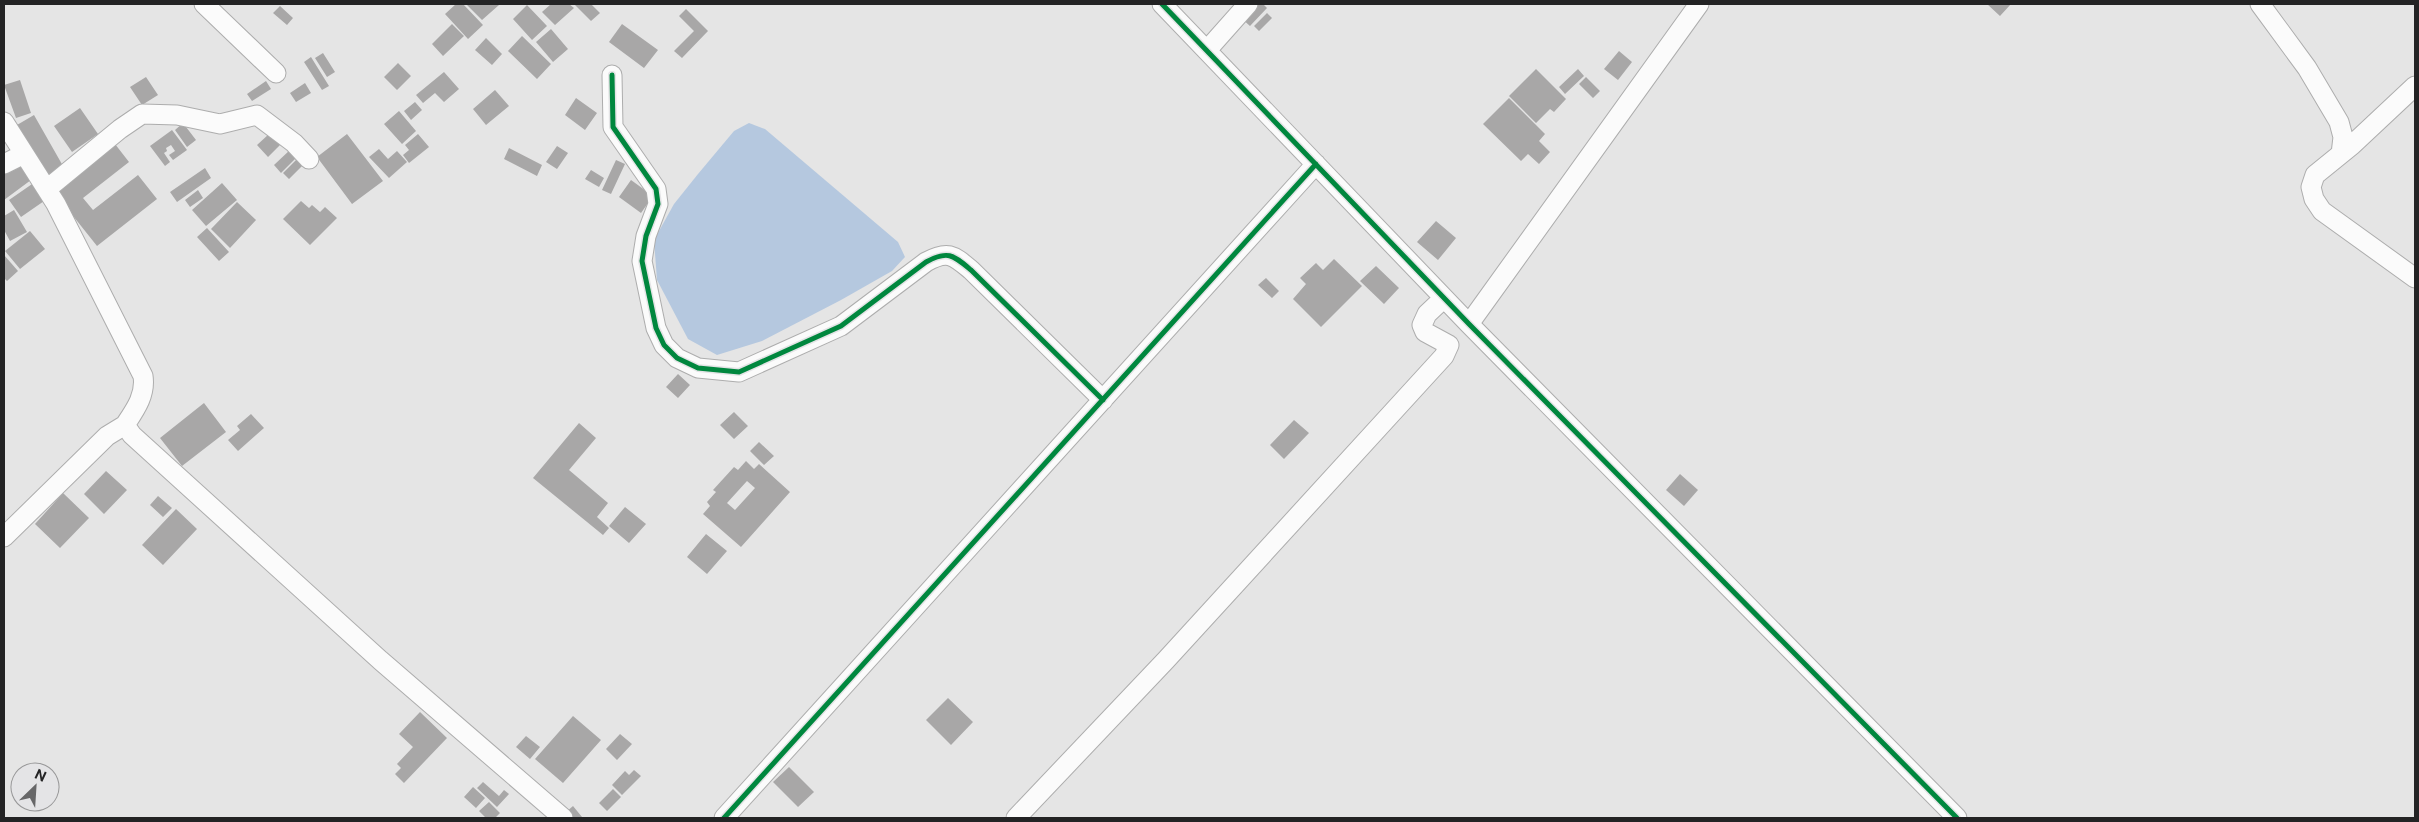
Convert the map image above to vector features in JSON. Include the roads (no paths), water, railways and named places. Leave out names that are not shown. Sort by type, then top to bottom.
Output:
[{"type":"street","points":[[204,4],[276,73]]},
{"type":"street","points":[[1162,4],[1208,49],[1469,324],[1957,818]]},
{"type":"street","points":[[1208,49],[1248,4]]},
{"type":"street","points":[[1469,324],[1699,4]]},
{"type":"street","points":[[2260,4],[2307,68],[2339,122],[2343,137],[2341,154]]},
{"type":"street","points":[[612,75],[613,127],[656,189],[658,204],[646,236],[642,261],[656,328],[664,345],[677,358],[698,368],[739,372],[841,326],[926,262],[940,254],[948,254],[971,270],[1103,400]]},
{"type":"street","points":[[2415,86],[2341,154],[2315,175],[2311,187],[2314,199],[2322,212],[2415,278]]},
{"type":"street","points":[[47,189],[120,129],[142,114],[177,115],[220,124],[257,115],[294,143],[309,159]]},
{"type":"street","points":[[4,122],[47,189],[74,239],[143,376],[144,387],[141,398],[125,425],[107,436],[4,536]]},
{"type":"street","points":[[4,164],[24,154]]},
{"type":"street","points":[[724,818],[1316,164]]},
{"type":"street","points":[[1016,818],[1172,653],[1444,356],[1449,345],[1425,332],[1422,325],[1427,314],[1444,298]]},
{"type":"street","points":[[125,425],[132,435],[380,660],[563,818]]},
{"type":"water","points":[[749,123],[765,129],[898,242],[905,257],[892,271],[841,300],[762,341],[717,355],[688,339],[657,280],[654,240],[674,204],[698,174],[734,131]]}]
